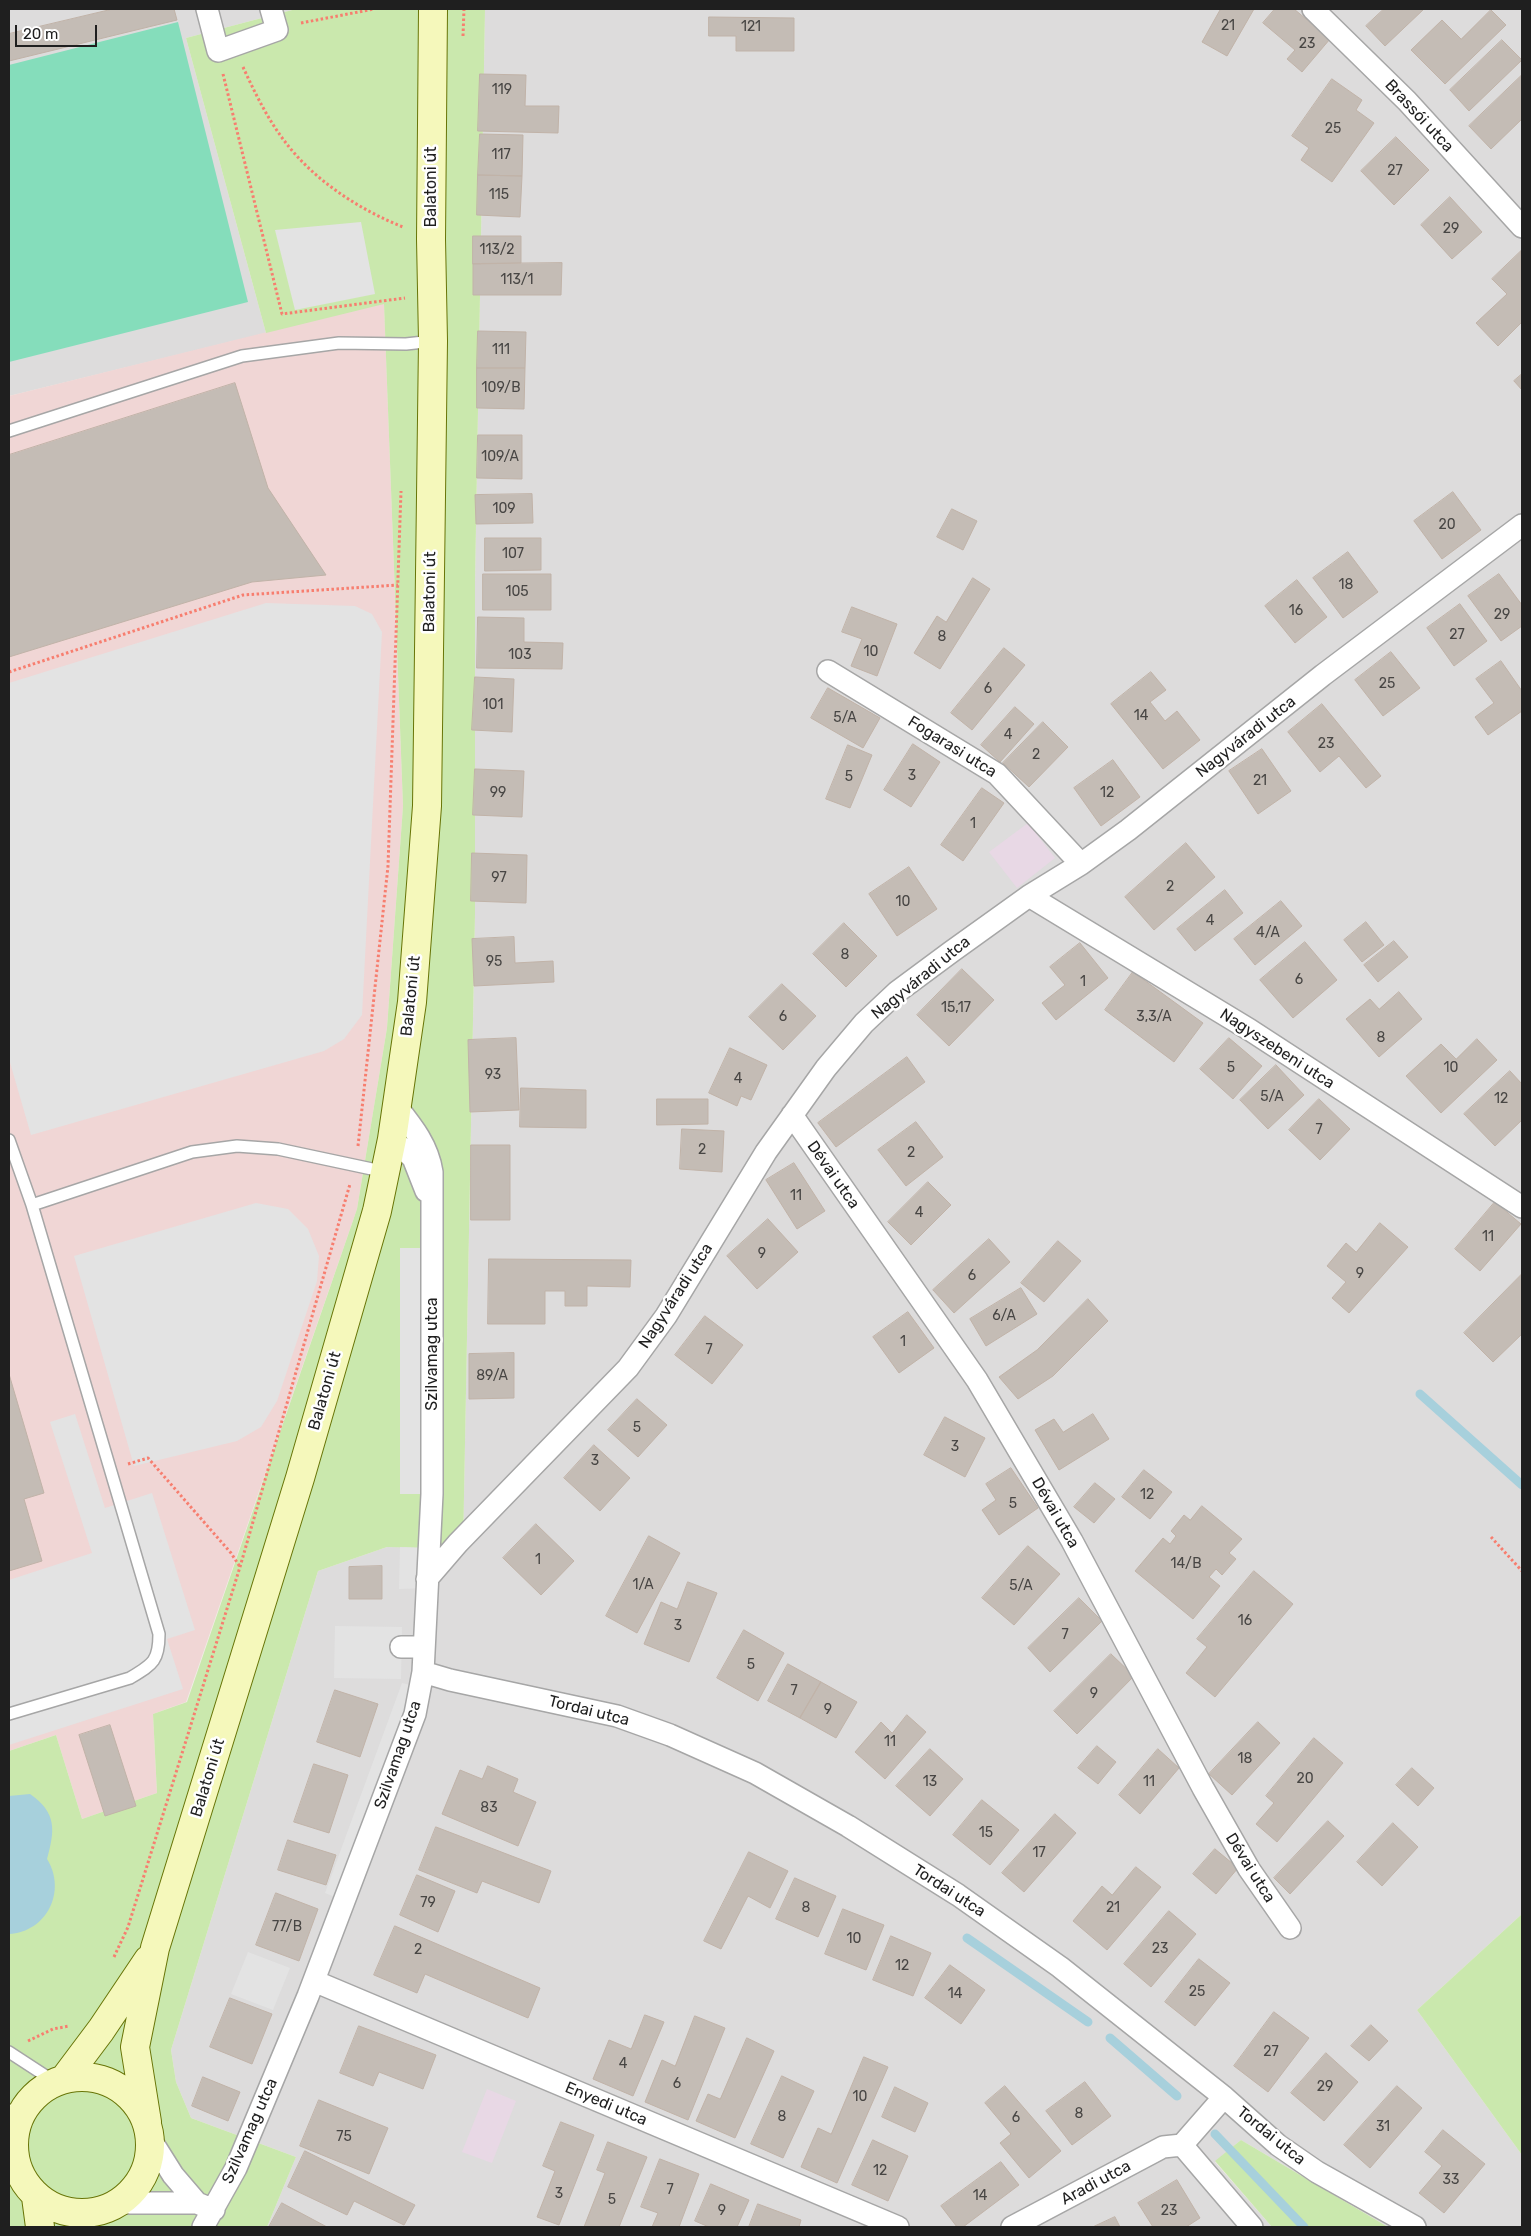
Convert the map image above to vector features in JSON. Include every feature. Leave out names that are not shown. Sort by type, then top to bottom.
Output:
[{"type":"main road","name":"Balatoni út","points":[[149,2131],[135,2047],[155,1948],[300,1478],[374,1219],[392,1139],[412,1002],[427,806],[433,341],[431,239],[433,9]]},
{"type":"main road","name":"Balatoni út","points":[[60,2080],[101,2030],[155,1948]]},
{"type":"main road","points":[[25,2191],[53,2207],[71,2213],[108,2213],[134,2190],[144,2175],[150,2158],[149,2131],[137,2104],[117,2086],[105,2080],[85,2076],[60,2080],[39,2092],[26,2105],[12,2124],[13,2147],[15,2162],[25,2191],[40,2227]]},
{"type":"street","points":[[207,9],[225,48],[277,30],[271,9]]},
{"type":"street","name":"Brassói utca","points":[[1313,9],[1407,101],[1522,227]]},
{"type":"street","name":"Nagyváradi utca","points":[[427,1579],[458,1543],[628,1368],[666,1316],[766,1152],[792,1115],[826,1068],[858,1031],[897,992],[1030,896],[1081,864],[1128,830],[1323,676],[1522,525]]},
{"type":"street","name":"Fogarasi utca","points":[[828,670],[997,774],[1081,864]]},
{"type":"street","name":"Nagyszebeni utca","points":[[1030,896],[1250,1030],[1522,1207]]},
{"type":"street","name":"Szilvamag utca","points":[[205,2213],[236,2168],[314,1981],[415,1714],[422,1672],[432,1494],[432,1172],[430,1160],[418,1133],[397,1107]]},
{"type":"street","name":"Dévai utca","points":[[792,1115],[977,1380],[1072,1541],[1202,1788],[1249,1870],[1290,1928]]},
{"type":"street","name":"Szilvamag utca","points":[[392,1139],[413,1158],[432,1207]]},
{"type":"street","points":[[401,1647],[423,1647]]},
{"type":"street","name":"Tordai utca","points":[[422,1672],[450,1680],[617,1716],[670,1735],[754,1773],[848,1826],[958,1895],[1060,1966],[1224,2097],[1278,2145],[1317,2172],[1415,2227]]},
{"type":"street","name":"Enyedi utca","points":[[314,1981],[898,2227]]},
{"type":"street","points":[[1224,2097],[1182,2145],[1252,2227]]},
{"type":"street","points":[[149,2131],[173,2175],[205,2213]]},
{"type":"street","name":"Aradi utca","points":[[1012,2227],[1163,2147],[1182,2145]]},
{"type":"street","points":[[108,2213],[205,2213]]},
{"type":"lane","points":[[9,431],[242,356],[339,343],[406,344],[433,341]]},
{"type":"lane","points":[[9,1140],[32,1205],[159,1634],[159,1653],[147,1668],[130,1678],[9,1714]]},
{"type":"lane","points":[[32,1205],[192,1152],[228,1148],[278,1149],[386,1172]]},
{"type":"lane","points":[[10,2054],[60,2080]]},
{"type":"path","points":[[277,30],[283,26],[374,9]]},
{"type":"path","points":[[225,48],[286,144],[311,171],[375,216],[431,239]]},
{"type":"path","points":[[225,48],[282,314],[409,297]]},
{"type":"path","points":[[111,1962],[128,1927],[240,1567],[345,1208],[355,1165],[363,1111],[388,866],[401,489]]},
{"type":"path","points":[[9,672],[243,595],[398,585]]},
{"type":"path","points":[[112,1474],[132,1461],[148,1458],[231,1553],[240,1567]]},
{"type":"path","points":[[1491,1537],[1522,1571]]},
{"type":"path","points":[[10,2054],[23,2043],[53,2029],[76,2025]]},
{"type":"shaded area","points":[[9,9],[296,9],[186,38],[266,333],[9,396]]},
{"type":"shaded area","points":[[485,9],[1522,9],[1522,1914],[1417,2010],[1522,2155],[1522,2227],[1388,2227],[1241,2140],[1215,2162],[1272,2227],[267,2227],[296,2157],[191,2118],[176,2082],[171,2050],[318,1571],[387,1547],[463,1548],[475,914],[475,582]]},
{"type":"shaded area","points":[[361,222],[375,294],[295,310],[275,230]]},
{"type":"shaded area","points":[[384,303],[403,806],[387,1028],[357,1209],[186,1702],[153,1714],[157,1793],[82,1819],[56,1735],[9,1751],[9,396]]},
{"type":"shaded area","points":[[266,603],[355,606],[372,614],[382,632],[362,1015],[344,1039],[324,1051],[31,1135],[9,1059],[9,683]]},
{"type":"shaded area","points":[[1028,823],[1055,858],[1017,888],[989,852]]},
{"type":"shaded area","points":[[256,1203],[288,1209],[308,1229],[319,1256],[317,1281],[277,1401],[261,1427],[237,1441],[134,1466],[74,1256]]},
{"type":"shaded area","points":[[400,1248],[432,1248],[432,1494],[400,1494]]},
{"type":"shaded area","points":[[75,1414],[105,1508],[152,1493],[195,1630],[167,1639],[183,1689],[9,1745],[9,1580],[92,1553],[50,1422]]},
{"type":"shaded area","points":[[400,1547],[429,1548],[426,1588],[399,1589]]},
{"type":"shaded area","points":[[335,1626],[402,1627],[401,1679],[334,1678]]},
{"type":"shaded area","points":[[402,1683],[420,1687],[345,1901],[325,1893]]},
{"type":"shaded area","points":[[248,1952],[290,1968],[273,2010],[231,1994]]},
{"type":"shaded area","points":[[487,2089],[516,2101],[492,2163],[462,2152]]},
{"type":"green space","points":[[296,9],[485,9],[475,582],[475,914],[463,1549],[387,1547],[318,1571],[171,2050],[176,2082],[191,2118],[296,2157],[267,2227],[9,2227],[9,1751],[56,1735],[82,1819],[157,1793],[153,1714],[187,1702],[357,1209],[387,1028],[403,806],[384,304],[266,333],[186,38]]},
{"type":"green space","points":[[178,22],[248,302],[9,362],[9,65]]},
{"type":"green space","points":[[1522,1914],[1522,2155],[1417,2010]]},
{"type":"green space","points":[[1241,2140],[1388,2227],[1272,2227],[1215,2161]]},
{"type":"water","points":[[30,1794],[45,1808],[52,1823],[52,1839],[47,1859],[53,1871],[54,1896],[50,1908],[34,1926],[22,1932],[9,1934],[9,1796]]},
{"type":"building","points":[[113,9],[174,9],[177,20],[9,61],[9,34]]},
{"type":"building","points":[[1218,9],[1254,9],[1227,56],[1202,42],[1220,10]]},
{"type":"building","points":[[1275,9],[1294,9],[1330,39],[1302,72],[1287,59],[1295,50],[1263,23]]},
{"type":"building","points":[[1384,9],[1424,9],[1385,46],[1366,26]]},
{"type":"building","points":[[1491,10],[1506,25],[1445,84],[1411,50],[1442,20],[1461,39]]},
{"type":"building","points":[[709,17],[794,18],[794,51],[736,51],[736,36],[709,36]]},
{"type":"building","points":[[1502,40],[1522,60],[1469,111],[1450,90]]},
{"type":"building","points":[[480,74],[526,75],[525,106],[559,106],[558,133],[478,131]]},
{"type":"building","points":[[1522,75],[1522,119],[1491,149],[1469,126]]},
{"type":"building","points":[[1332,79],[1362,100],[1356,110],[1374,123],[1332,182],[1301,160],[1309,148],[1292,136]]},
{"type":"building","points":[[480,134],[523,135],[522,176],[478,175]]},
{"type":"building","points":[[1396,137],[1429,170],[1394,205],[1361,171]]},
{"type":"building","points":[[478,175],[522,176],[520,217],[477,215]]},
{"type":"building","points":[[1450,197],[1482,232],[1452,259],[1421,225]]},
{"type":"building","points":[[473,236],[521,236],[521,263],[473,264]]},
{"type":"building","points":[[1521,251],[1522,322],[1498,346],[1476,323],[1507,294],[1492,279]]},
{"type":"building","points":[[562,263],[561,295],[473,295],[473,264]]},
{"type":"building","points":[[478,331],[526,332],[525,368],[477,368]]},
{"type":"building","points":[[477,368],[525,368],[524,409],[477,408]]},
{"type":"building","points":[[1522,374],[1522,390],[1514,381]]},
{"type":"building","points":[[235,383],[268,488],[326,575],[252,582],[9,657],[9,455]]},
{"type":"building","points":[[478,435],[522,435],[522,479],[477,478]]},
{"type":"building","points":[[1453,492],[1481,530],[1442,559],[1414,521]]},
{"type":"building","points":[[532,494],[533,523],[476,524],[475,495]]},
{"type":"building","points":[[952,509],[977,521],[963,550],[937,537]]},
{"type":"building","points":[[485,538],[541,538],[541,570],[485,571]]},
{"type":"building","points":[[1348,552],[1378,592],[1343,618],[1313,578]]},
{"type":"building","points":[[483,574],[551,574],[551,610],[483,610]]},
{"type":"building","points":[[1499,574],[1522,605],[1522,626],[1501,641],[1468,596]]},
{"type":"building","points":[[973,578],[990,589],[940,669],[914,653],[937,616],[946,622]]},
{"type":"building","points":[[1297,580],[1327,617],[1295,643],[1265,606]]},
{"type":"building","points":[[1460,604],[1487,641],[1454,666],[1427,628]]},
{"type":"building","points":[[852,607],[897,624],[877,676],[851,666],[862,639],[842,632]]},
{"type":"building","points":[[478,617],[524,618],[524,642],[563,643],[562,669],[477,668]]},
{"type":"building","points":[[1004,648],[1025,665],[972,730],[951,713]]},
{"type":"building","points":[[1391,652],[1420,688],[1383,716],[1355,680]]},
{"type":"building","points":[[1501,661],[1522,691],[1522,711],[1488,735],[1475,717],[1494,703],[1476,679]]},
{"type":"building","points":[[1151,672],[1166,690],[1150,702],[1165,721],[1177,711],[1200,740],[1163,769],[1111,704]]},
{"type":"building","points":[[475,677],[514,679],[512,732],[472,730]]},
{"type":"building","points":[[828,688],[880,718],[863,748],[811,718]]},
{"type":"building","points":[[1322,704],[1381,776],[1366,788],[1339,756],[1320,772],[1288,732]]},
{"type":"building","points":[[1015,707],[1034,724],[1000,762],[981,745]]},
{"type":"building","points":[[1043,722],[1068,747],[1029,787],[1003,763]]},
{"type":"building","points":[[913,744],[940,762],[911,807],[884,790]]},
{"type":"building","points":[[848,745],[872,755],[850,808],[826,799]]},
{"type":"building","points":[[1262,749],[1291,791],[1258,814],[1229,771]]},
{"type":"building","points":[[1113,760],[1140,797],[1101,826],[1074,788]]},
{"type":"building","points":[[475,769],[524,771],[522,817],[473,815]]},
{"type":"building","points":[[982,788],[1004,803],[963,861],[941,845]]},
{"type":"building","points":[[1186,843],[1215,877],[1154,930],[1125,897]]},
{"type":"building","points":[[472,853],[527,855],[526,903],[471,901]]},
{"type":"building","points":[[909,867],[937,909],[897,936],[869,894]]},
{"type":"building","points":[[1225,890],[1243,913],[1195,951],[1177,929]]},
{"type":"building","points":[[1281,901],[1302,926],[1255,965],[1234,939]]},
{"type":"building","points":[[1366,922],[1384,945],[1362,962],[1344,940]]},
{"type":"building","points":[[844,923],[877,956],[846,987],[813,954]]},
{"type":"building","points":[[514,937],[515,963],[553,961],[554,982],[474,986],[472,939]]},
{"type":"building","points":[[1394,941],[1408,957],[1378,982],[1364,965]]},
{"type":"building","points":[[1305,942],[1337,980],[1293,1018],[1260,980]]},
{"type":"building","points":[[1080,943],[1108,978],[1056,1020],[1042,1003],[1065,985],[1050,967]]},
{"type":"building","points":[[962,969],[994,1000],[949,1046],[917,1015]]},
{"type":"building","points":[[1133,972],[1203,1023],[1174,1062],[1105,1010]]},
{"type":"building","points":[[782,984],[816,1016],[783,1050],[749,1017]]},
{"type":"building","points":[[1399,992],[1422,1019],[1379,1057],[1346,1019],[1370,999],[1379,1009]]},
{"type":"building","points":[[516,1038],[519,1110],[470,1112],[468,1040]]},
{"type":"building","points":[[1229,1038],[1262,1066],[1233,1099],[1200,1069]]},
{"type":"building","points":[[1477,1039],[1497,1060],[1441,1113],[1406,1076],[1441,1044],[1456,1059]]},
{"type":"building","points":[[730,1048],[767,1065],[751,1100],[741,1096],[737,1106],[709,1093]]},
{"type":"building","points":[[907,1057],[925,1082],[836,1147],[818,1123]]},
{"type":"building","points":[[1276,1065],[1304,1095],[1268,1129],[1240,1100]]},
{"type":"building","points":[[1510,1071],[1522,1084],[1522,1120],[1495,1146],[1464,1114]]},
{"type":"building","points":[[521,1088],[586,1090],[586,1128],[520,1127]]},
{"type":"building","points":[[657,1099],[708,1099],[708,1124],[657,1125]]},
{"type":"building","points":[[1319,1099],[1350,1129],[1320,1160],[1289,1130]]},
{"type":"building","points":[[916,1122],[943,1157],[906,1186],[878,1150]]},
{"type":"building","points":[[682,1129],[724,1131],[722,1172],[680,1169]]},
{"type":"building","points":[[471,1145],[510,1145],[510,1220],[471,1220]]},
{"type":"building","points":[[794,1163],[825,1211],[797,1229],[766,1180]]},
{"type":"building","points":[[928,1182],[951,1205],[911,1245],[888,1222]]},
{"type":"building","points":[[1495,1202],[1521,1224],[1480,1271],[1455,1249]]},
{"type":"building","points":[[768,1219],[798,1252],[757,1289],[727,1256]]},
{"type":"building","points":[[1380,1223],[1408,1247],[1349,1313],[1332,1298],[1346,1282],[1327,1266],[1346,1243],[1356,1252]]},
{"type":"building","points":[[989,1239],[1010,1262],[954,1313],[933,1290]]},
{"type":"building","points":[[1058,1241],[1081,1261],[1044,1302],[1021,1283]]},
{"type":"building","points":[[489,1259],[631,1260],[630,1287],[587,1286],[587,1306],[565,1306],[565,1291],[545,1291],[545,1324],[488,1324]]},
{"type":"building","points":[[1522,1274],[1522,1334],[1493,1362],[1464,1333]]},
{"type":"building","points":[[1021,1288],[1037,1314],[986,1346],[970,1319]]},
{"type":"building","points":[[1088,1299],[1108,1321],[1053,1376],[1018,1399],[999,1377],[1037,1350]]},
{"type":"building","points":[[908,1312],[934,1348],[899,1373],[873,1337]]},
{"type":"building","points":[[705,1316],[743,1345],[712,1384],[675,1355]]},
{"type":"building","points":[[514,1353],[514,1398],[469,1399],[469,1354]]},
{"type":"building","points":[[9,1374],[44,1493],[24,1499],[42,1561],[9,1571]]},
{"type":"building","points":[[637,1399],[667,1425],[638,1457],[608,1430]]},
{"type":"building","points":[[1093,1414],[1109,1439],[1059,1470],[1035,1430],[1054,1419],[1063,1432]]},
{"type":"building","points":[[945,1417],[985,1438],[965,1477],[924,1455]]},
{"type":"building","points":[[594,1445],[630,1478],[600,1511],[564,1478]]},
{"type":"building","points":[[1011,1468],[1038,1508],[999,1535],[982,1510],[996,1500],[986,1484]]},
{"type":"building","points":[[1144,1470],[1172,1492],[1150,1519],[1122,1497]]},
{"type":"building","points":[[1095,1483],[1115,1499],[1094,1523],[1074,1507]]},
{"type":"building","points":[[1202,1506],[1242,1539],[1229,1553],[1236,1559],[1222,1575],[1216,1569],[1209,1577],[1220,1586],[1193,1619],[1135,1571],[1163,1538],[1170,1544],[1176,1536],[1171,1531],[1184,1515],[1190,1520]]},
{"type":"building","points":[[536,1524],[574,1561],[541,1595],[503,1558]]},
{"type":"building","points":[[649,1536],[680,1553],[637,1633],[606,1616]]},
{"type":"building","points":[[1028,1546],[1060,1574],[1014,1625],[982,1598]]},
{"type":"building","points":[[382,1566],[382,1599],[349,1599],[349,1567]]},
{"type":"building","points":[[1254,1571],[1293,1604],[1215,1697],[1186,1673],[1207,1647],[1197,1639]]},
{"type":"building","points":[[688,1582],[717,1593],[689,1662],[644,1644],[661,1602],[677,1609]]},
{"type":"building","points":[[1079,1598],[1102,1621],[1050,1672],[1028,1648]]},
{"type":"building","points":[[744,1630],[784,1653],[758,1701],[717,1678]]},
{"type":"building","points":[[1111,1654],[1134,1676],[1077,1734],[1054,1711]]},
{"type":"building","points":[[788,1664],[821,1682],[800,1718],[768,1701]]},
{"type":"building","points":[[821,1682],[857,1702],[836,1738],[800,1718]]},
{"type":"building","points":[[335,1690],[378,1704],[360,1757],[317,1742]]},
{"type":"building","points":[[907,1715],[926,1732],[885,1779],[855,1752],[881,1722],[892,1733]]},
{"type":"building","points":[[1258,1722],[1280,1743],[1232,1795],[1209,1774]]},
{"type":"building","points":[[110,1725],[136,1806],[105,1816],[79,1735]]},
{"type":"building","points":[[1314,1738],[1343,1763],[1277,1842],[1256,1824],[1274,1803],[1266,1796]]},
{"type":"building","points":[[1097,1746],[1116,1762],[1098,1784],[1078,1768]]},
{"type":"building","points":[[930,1749],[963,1779],[930,1816],[896,1786]]},
{"type":"building","points":[[1158,1749],[1179,1768],[1140,1814],[1119,1795]]},
{"type":"building","points":[[314,1764],[348,1775],[329,1833],[294,1822]]},
{"type":"building","points":[[488,1766],[518,1779],[513,1792],[536,1802],[518,1846],[442,1814],[460,1770],[482,1779]]},
{"type":"building","points":[[1412,1768],[1434,1788],[1418,1806],[1396,1785]]},
{"type":"building","points":[[982,1800],[1019,1830],[990,1865],[953,1835]]},
{"type":"building","points":[[1055,1814],[1076,1833],[1024,1892],[1002,1873]]},
{"type":"building","points":[[1328,1821],[1344,1836],[1290,1894],[1274,1878]]},
{"type":"building","points":[[1393,1823],[1418,1847],[1382,1886],[1357,1862]]},
{"type":"building","points":[[436,1827],[551,1871],[539,1903],[482,1881],[477,1893],[419,1870]]},
{"type":"building","points":[[288,1840],[336,1855],[326,1885],[278,1870]]},
{"type":"building","points":[[1215,1849],[1238,1868],[1216,1894],[1193,1874]]},
{"type":"building","points":[[749,1852],[788,1871],[770,1908],[748,1896],[721,1949],[704,1941]]},
{"type":"building","points":[[1136,1867],[1161,1887],[1107,1950],[1073,1921],[1102,1886],[1112,1895]]},
{"type":"building","points":[[417,1875],[455,1891],[438,1932],[400,1915]]},
{"type":"building","points":[[795,1878],[836,1896],[818,1937],[776,1919]]},
{"type":"building","points":[[276,1893],[318,1909],[299,1961],[256,1945]]},
{"type":"building","points":[[843,1909],[884,1925],[866,1970],[825,1954]]},
{"type":"building","points":[[1169,1911],[1196,1934],[1151,1987],[1124,1964]]},
{"type":"building","points":[[395,1926],[540,1988],[528,2018],[425,1974],[417,1993],[374,1975]]},
{"type":"building","points":[[891,1936],[931,1953],[913,1996],[873,1980]]},
{"type":"building","points":[[1199,1959],[1230,1983],[1195,2026],[1165,2002]]},
{"type":"building","points":[[950,1965],[985,1990],[961,2024],[925,1998]]},
{"type":"building","points":[[230,1998],[272,2014],[252,2064],[210,2047]]},
{"type":"building","points":[[1274,2012],[1309,2038],[1268,2092],[1234,2066]]},
{"type":"building","points":[[645,2015],[664,2022],[633,2096],[593,2079],[609,2040],[631,2049]]},
{"type":"building","points":[[695,2016],[725,2028],[688,2120],[645,2102],[662,2060],[675,2066]]},
{"type":"building","points":[[1371,2025],[1388,2041],[1369,2061],[1351,2046]]},
{"type":"building","points":[[359,2026],[436,2055],[423,2089],[379,2072],[373,2086],[340,2073]]},
{"type":"building","points":[[747,2038],[774,2051],[735,2138],[696,2121],[708,2094],[720,2099]]},
{"type":"building","points":[[1326,2053],[1358,2082],[1324,2121],[1291,2093]]},
{"type":"building","points":[[864,2057],[888,2067],[837,2183],[801,2167],[818,2128],[831,2134]]},
{"type":"building","points":[[782,2076],[814,2091],[783,2158],[751,2144]]},
{"type":"building","points":[[203,2077],[240,2092],[228,2121],[192,2106]]},
{"type":"building","points":[[1085,2082],[1111,2116],[1072,2145],[1046,2111]]},
{"type":"building","points":[[1005,2086],[1061,2151],[1029,2178],[1000,2143],[1011,2134],[985,2103]]},
{"type":"building","points":[[1397,2086],[1422,2108],[1370,2168],[1344,2145]]},
{"type":"building","points":[[895,2087],[928,2103],[915,2132],[882,2117]]},
{"type":"building","points":[[319,2100],[388,2128],[369,2174],[300,2146]]},
{"type":"building","points":[[561,2122],[594,2135],[559,2225],[537,2217],[555,2171],[543,2166]]},
{"type":"building","points":[[1443,2130],[1485,2164],[1444,2213],[1419,2193],[1442,2166],[1425,2152]]},
{"type":"building","points":[[873,2140],[908,2156],[888,2201],[852,2185]]},
{"type":"building","points":[[608,2142],[647,2157],[619,2227],[584,2227],[605,2173],[597,2170]]},
{"type":"building","points":[[305,2151],[415,2205],[404,2225],[354,2201],[347,2215],[288,2187]]},
{"type":"building","points":[[660,2159],[699,2174],[679,2227],[652,2227],[658,2213],[641,2207]]},
{"type":"building","points":[[1001,2162],[1019,2185],[963,2227],[957,2227],[941,2206]]},
{"type":"building","points":[[1177,2180],[1200,2218],[1186,2227],[1153,2227],[1138,2203]]},
{"type":"building","points":[[711,2184],[749,2200],[737,2227],[709,2227],[695,2221]]},
{"type":"building","points":[[282,2203],[327,2227],[269,2227]]},
{"type":"building","points":[[758,2204],[801,2220],[799,2227],[749,2227]]},
{"type":"building","points":[[1115,2217],[1120,2227],[1093,2227]]},
{"type":"waterway","points":[[1420,1394],[1522,1485]]},
{"type":"waterway","points":[[967,1938],[1088,2022]]},
{"type":"waterway","points":[[1110,2038],[1177,2096]]},
{"type":"waterway","points":[[1215,2134],[1304,2227]]}]
